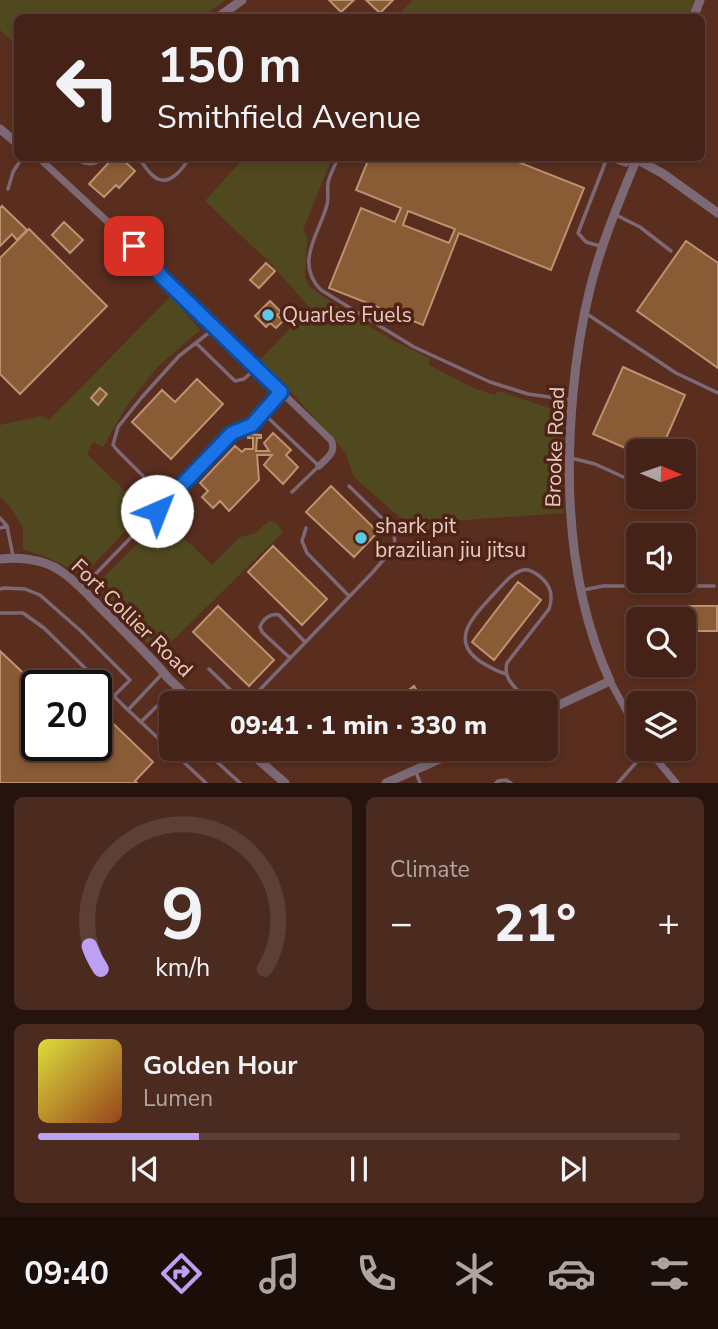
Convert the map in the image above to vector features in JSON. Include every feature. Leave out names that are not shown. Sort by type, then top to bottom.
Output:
[{"type":"street","points":[[223,14],[242,0]]},
{"type":"street","points":[[0,129],[14,141]]},
{"type":"street","points":[[42,161],[152,263],[161,276],[331,440],[334,449],[319,466]]},
{"type":"street","name":"Brooke Road","points":[[626,710],[610,681],[594,641],[581,590],[572,534],[569,435],[577,351],[588,296],[602,247],[636,161]]},
{"type":"street","points":[[642,161],[718,213]]},
{"type":"street","name":"Fort Collier Road","points":[[0,559],[13,558],[46,563],[58,569],[82,588],[182,691]]},
{"type":"street","points":[[558,705],[610,681]]},
{"type":"street","points":[[260,761],[285,783]]},
{"type":"street","points":[[386,783],[435,761]]},
{"type":"street","points":[[658,761],[676,783]]},
{"type":"lane","points":[[8,190],[13,172],[20,161]]},
{"type":"lane","points":[[79,161],[92,164],[99,161]]},
{"type":"lane","points":[[141,161],[154,177],[165,181],[176,175],[187,161]]},
{"type":"lane","points":[[337,161],[329,181],[327,205],[314,236],[310,256],[309,272],[316,285],[414,347],[490,382],[528,394],[572,400]]},
{"type":"lane","points":[[602,247],[586,242],[578,233],[606,161]]},
{"type":"lane","points":[[615,161],[626,165],[632,161]]},
{"type":"lane","points":[[614,214],[640,227],[671,251]]},
{"type":"lane","points":[[585,313],[676,373],[718,393]]},
{"type":"lane","points":[[143,476],[113,445],[118,427],[179,356],[215,328]]},
{"type":"lane","points":[[196,343],[234,381],[244,379],[256,367]]},
{"type":"lane","points":[[82,588],[232,433],[252,425],[281,392]]},
{"type":"lane","points":[[263,413],[319,466],[292,492]]},
{"type":"lane","points":[[569,458],[595,464],[626,478]]},
{"type":"lane","points":[[258,691],[395,547],[391,527],[349,486]]},
{"type":"lane","points":[[0,518],[7,526],[13,558]]},
{"type":"lane","points":[[0,528],[7,526]]},
{"type":"lane","points":[[306,528],[302,541],[307,553],[349,596]]},
{"type":"lane","points":[[506,674],[477,659],[464,644],[465,635],[471,622],[504,584],[515,574],[523,570],[529,571],[548,583],[552,596],[549,608],[507,663],[506,674],[518,691]]},
{"type":"lane","points":[[581,590],[603,586],[714,586]]},
{"type":"lane","points":[[0,589],[25,589],[40,595],[82,632],[130,680],[114,696]]},
{"type":"lane","points":[[0,613],[23,613],[44,628],[206,783]]},
{"type":"lane","points":[[290,658],[262,632],[262,622],[268,616],[279,615],[305,642]]},
{"type":"lane","points":[[209,668],[233,691]]},
{"type":"lane","points":[[128,710],[164,673]]},
{"type":"lane","points":[[141,722],[157,706],[159,708]]},
{"type":"lane","points":[[217,761],[240,783]]},
{"type":"lane","points":[[618,783],[637,761]]},
{"type":"lane","points":[[415,770],[420,783]]},
{"type":"lane","points":[[496,783],[506,780],[511,783]]},
{"type":"shaded area","points":[[0,0],[226,0],[205,14],[14,14],[14,43],[0,30]]},
{"type":"shaded area","points":[[413,0],[694,0],[689,14],[399,14]]},
{"type":"shaded area","points":[[241,161],[331,161],[303,230],[307,237],[305,277],[310,287],[392,340],[429,358],[429,365],[473,388],[494,395],[499,391],[552,409],[564,417],[563,513],[436,522],[421,536],[354,477],[345,452],[290,391],[258,362],[310,308],[271,264],[205,201]]},
{"type":"shaded area","points":[[171,296],[200,330],[157,367],[126,407],[103,447],[93,442],[87,454],[145,510],[82,577],[61,564],[23,549],[23,528],[9,505],[0,497],[0,425],[41,416],[49,420]]},
{"type":"shaded area","points":[[163,518],[212,565],[240,537],[254,534],[269,521],[276,523],[283,532],[159,654],[98,596],[98,583]]},
{"type":"building","points":[[329,0],[354,0],[341,12]]},
{"type":"building","points":[[366,0],[393,0],[380,13]]},
{"type":"building","points":[[110,161],[124,161],[135,171],[119,188],[116,185],[104,197],[89,184]]},
{"type":"building","points":[[368,161],[516,161],[584,188],[551,270],[459,233],[423,325],[329,288],[361,208],[395,222],[401,208],[356,190]],"holes":[[[408,211],[455,229],[449,243],[403,225]]]},
{"type":"building","points":[[2,206],[27,230],[17,240],[12,234],[0,246],[0,208]]},
{"type":"building","points":[[64,222],[83,240],[70,253],[52,235]]},
{"type":"building","points":[[29,229],[107,306],[20,394],[0,374],[0,258]]},
{"type":"building","points":[[686,241],[718,263],[718,368],[637,311]]},
{"type":"building","points":[[266,263],[275,271],[259,288],[250,280]]},
{"type":"building","points":[[270,301],[281,312],[277,315],[283,321],[276,328],[270,323],[266,327],[255,316]]},
{"type":"building","points":[[623,367],[685,395],[666,439],[626,439],[626,448],[593,434]]},
{"type":"building","points":[[197,379],[223,404],[171,459],[132,422],[162,390],[175,402]]},
{"type":"building","points":[[100,388],[107,394],[98,405],[91,398]]},
{"type":"building","points":[[273,433],[291,450],[286,455],[298,467],[283,484],[264,465],[272,455],[257,455],[259,480],[229,511],[220,501],[213,508],[202,497],[208,491],[200,483],[235,446],[242,452],[245,449],[253,449],[253,438],[248,438],[248,434],[261,435],[261,438],[257,438],[256,451],[269,451],[264,443]]},
{"type":"building","points":[[331,486],[378,532],[354,557],[306,512]]},
{"type":"building","points":[[133,488],[141,495],[131,506],[123,499]]},
{"type":"building","points":[[273,546],[327,599],[302,625],[248,572]]},
{"type":"building","points":[[518,582],[541,600],[494,660],[472,642]]},
{"type":"building","points":[[218,606],[274,660],[249,686],[193,632]]},
{"type":"building","points":[[717,606],[717,631],[696,631],[696,607],[642,607]]},
{"type":"building","points":[[0,651],[21,671],[21,761],[112,761],[112,722],[153,762],[135,781],[137,783],[0,783]]},
{"type":"place","name":"Quarles Fuels","points":[[268,315]]},
{"type":"place","name":"shark pit brazilian jiu jitsu","points":[[361,538]]},
{"type":"route","points":[[134,246],[161,276],[281,392],[252,425],[232,433],[157,511]]}]
